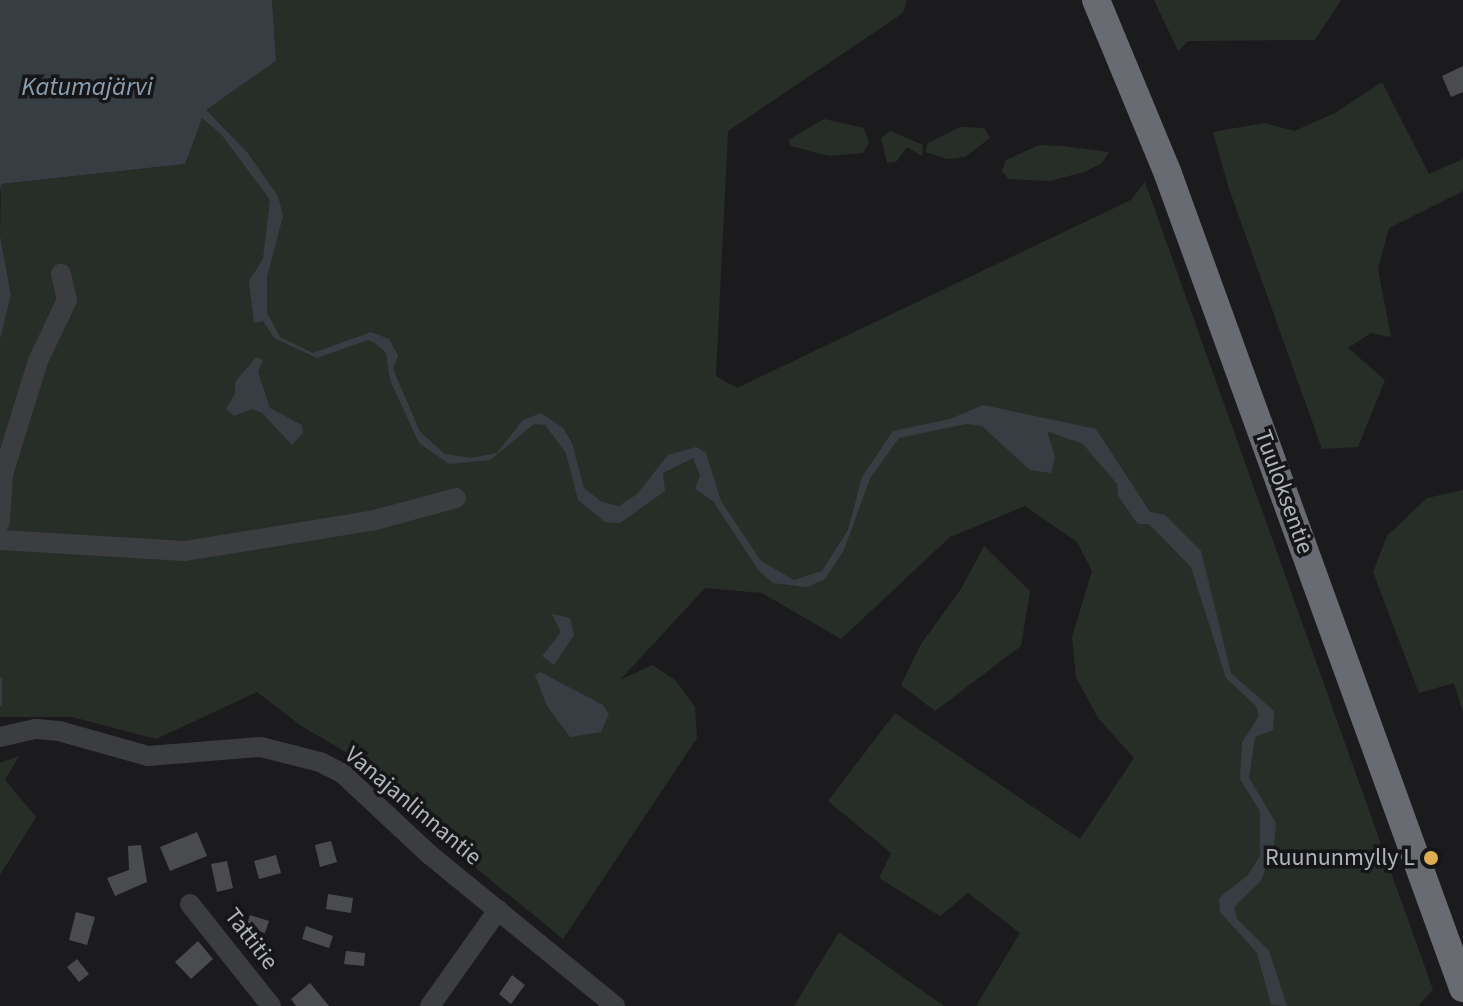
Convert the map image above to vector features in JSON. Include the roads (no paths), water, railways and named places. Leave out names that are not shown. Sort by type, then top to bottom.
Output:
[{"type":"highway","name":"Tuuloksentie","points":[[1096,0],[1168,174],[1463,988]]},
{"type":"street","points":[[0,522],[3,474],[38,361],[67,300],[61,274]]},
{"type":"street","points":[[0,540],[185,551],[371,521],[456,498]]},
{"type":"street","name":"Vanajanlinnantie","points":[[0,737],[36,729],[59,731],[148,756],[261,747],[303,754],[342,773],[498,910],[615,1006]]},
{"type":"street","name":"Tattitie","points":[[190,904],[271,1006]]},
{"type":"street","points":[[430,1006],[498,910]]},
{"type":"water","name":"Katumajärvi","points":[[0,0],[272,0],[276,61],[206,110],[247,152],[278,196],[283,216],[267,277],[267,313],[280,337],[313,353],[371,332],[389,339],[398,356],[393,369],[420,432],[445,454],[472,458],[497,453],[523,420],[541,413],[563,428],[572,443],[584,488],[602,502],[619,506],[637,494],[668,455],[696,447],[706,453],[721,501],[761,561],[794,580],[822,571],[848,530],[862,477],[893,431],[950,419],[983,405],[1096,429],[1150,512],[1165,515],[1201,551],[1231,673],[1274,711],[1273,730],[1255,737],[1249,778],[1276,823],[1274,844],[1261,881],[1234,907],[1237,919],[1269,951],[1287,1006],[1271,1005],[1257,953],[1220,912],[1219,898],[1248,875],[1260,856],[1260,811],[1240,779],[1242,742],[1259,716],[1256,706],[1226,678],[1191,567],[1149,524],[1138,524],[1118,496],[1117,484],[1083,444],[1047,431],[1055,457],[1051,473],[1030,470],[982,426],[966,424],[899,438],[870,478],[844,550],[825,579],[807,587],[773,583],[759,571],[713,501],[695,489],[700,475],[693,458],[663,473],[665,491],[620,523],[605,522],[578,500],[566,453],[545,425],[534,424],[490,460],[449,464],[419,443],[390,380],[386,353],[375,343],[368,340],[317,358],[274,338],[263,321],[254,323],[249,281],[263,259],[270,200],[221,134],[202,118],[185,164],[1,184],[0,194]]},
{"type":"water","points":[[0,235],[11,295],[0,340]]},
{"type":"water","points":[[256,357],[263,360],[258,372],[270,408],[302,425],[303,433],[292,445],[262,413],[252,409],[234,416],[226,409],[235,394],[235,382]]},
{"type":"water","points":[[552,614],[570,618],[574,635],[554,665],[542,656],[561,632]]},
{"type":"water","points":[[540,672],[603,705],[609,714],[601,732],[570,737],[547,706],[535,675]]},
{"type":"waterway","points":[[0,679],[0,704]]},
{"type":"place","name":"Ruununmylly L","points":[[1431,858]]}]
